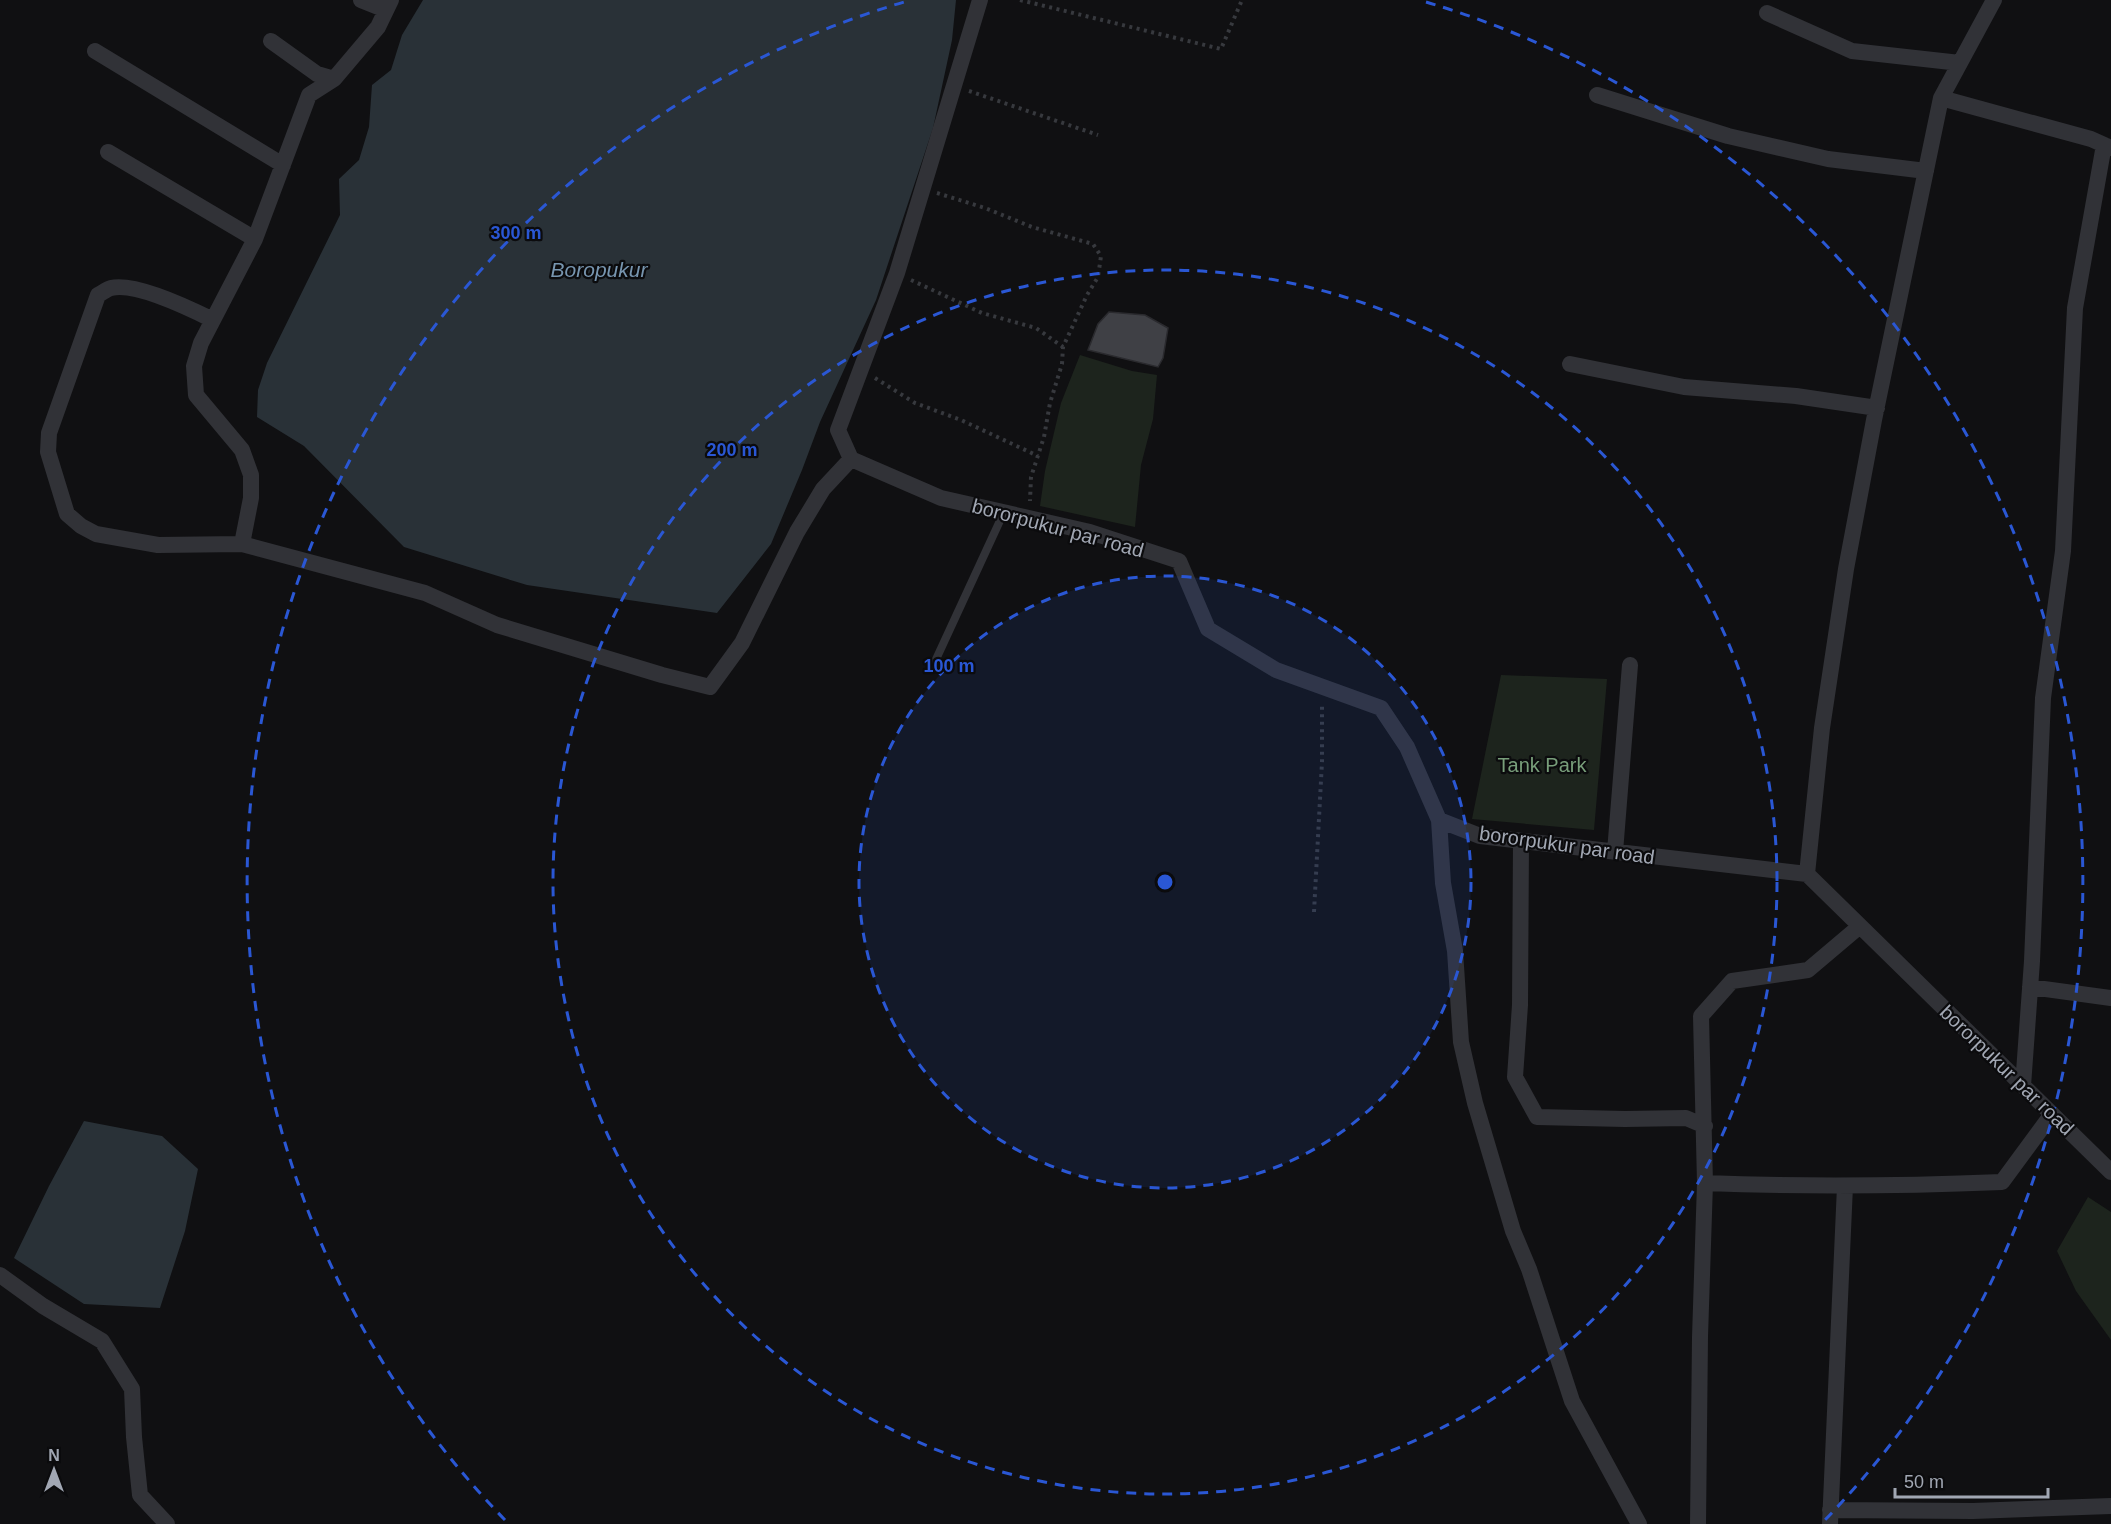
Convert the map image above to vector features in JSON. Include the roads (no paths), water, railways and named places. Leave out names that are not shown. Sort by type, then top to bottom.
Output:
[{"type":"street","points":[[242,544],[251,498],[251,475],[242,450],[196,395],[194,366],[201,343],[255,239],[309,95],[334,79],[378,27],[389,5],[361,0]]},
{"type":"street","points":[[213,320],[186,306],[132,289],[111,288],[98,295],[49,433],[48,452],[67,514],[81,526],[96,534],[158,545],[242,544],[425,593],[497,625],[662,675],[710,687],[742,643],[797,532],[823,489],[851,459],[838,430],[897,273],[980,0]]},
{"type":"street","points":[[1807,874],[1824,717],[1846,569],[1941,98],[1994,0]]},
{"type":"street","points":[[1767,13],[1852,51],[1960,63]]},
{"type":"street","points":[[271,41],[318,74],[334,79]]},
{"type":"street","points":[[95,51],[283,165]]},
{"type":"street","points":[[1597,95],[1728,136],[1828,159],[1926,171]]},
{"type":"street","points":[[1941,98],[2091,139],[2108,146],[2075,308],[2063,551],[2043,698],[2030,987],[2023,1086]]},
{"type":"street","points":[[108,152],[255,239]]},
{"type":"street","points":[[1570,364],[1684,387],[1796,396],[1877,408]]},
{"type":"street","name":"bororpukur par road","points":[[851,459],[941,498],[1090,532],[1179,561],[1208,629],[1276,670],[1381,708],[1407,747],[1439,820],[1480,836],[1807,874],[2111,1172]]},
{"type":"street","points":[[1616,852],[1630,665]]},
{"type":"street","points":[[1439,820],[1443,883],[1455,951],[1461,1042],[1475,1103],[1512,1231],[1529,1269],[1572,1401],[1638,1524]]},
{"type":"street","points":[[1521,841],[1520,1005],[1515,1077],[1537,1117],[1686,1118],[1705,1126]]},
{"type":"street","points":[[1698,1524],[1705,1183],[1701,1016],[1732,981],[1808,970],[1860,926]]},
{"type":"street","points":[[2030,987],[2111,998]]},
{"type":"street","points":[[1705,1183],[1911,1186],[2002,1182],[2052,1114]]},
{"type":"street","points":[[1845,1186],[1830,1517],[1974,1517],[2111,1506]]},
{"type":"street","points":[[0,1275],[44,1306],[102,1341],[132,1389],[140,1495],[167,1524]]},
{"type":"lane","points":[[932,668],[1004,512]]},
{"type":"water","name":"Boropukur","points":[[423,0],[956,0],[952,40],[933,128],[876,300],[820,422],[771,544],[717,613],[527,585],[404,547],[304,446],[257,417],[258,390],[267,363],[340,215],[339,179],[359,160],[369,127],[372,85],[391,70],[402,35]]},
{"type":"water","points":[[84,1121],[162,1136],[198,1169],[185,1231],[160,1308],[84,1304],[14,1258]]},
{"type":"park label","name":"Tank Park","points":[[1542,765]]}]
